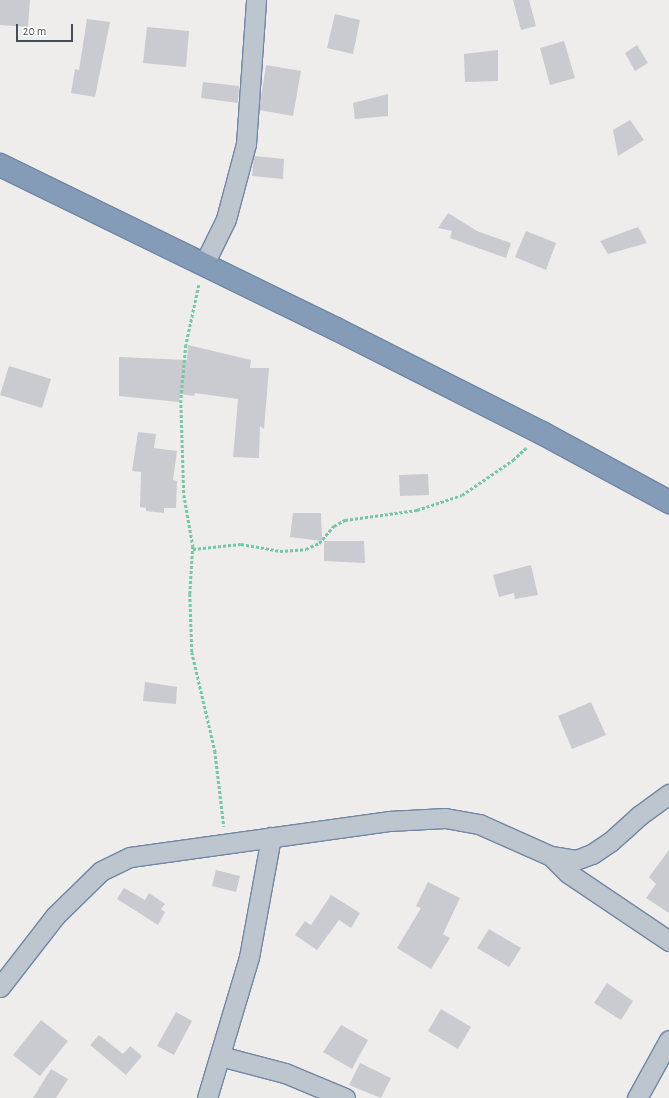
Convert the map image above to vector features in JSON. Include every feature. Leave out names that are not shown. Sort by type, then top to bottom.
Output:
[{"type":"highway","points":[[0,164],[542,433],[669,502]]},
{"type":"street","points":[[204,264],[226,219],[246,144],[256,0]]},
{"type":"street","points":[[0,987],[55,916],[101,871],[130,857],[225,842],[389,821],[445,818],[479,824],[551,856],[576,860],[592,854],[669,794]]},
{"type":"street","points":[[207,1098],[248,957],[271,837]]},
{"type":"street","points":[[551,856],[568,873],[669,941]]},
{"type":"street","points":[[637,1098],[669,1040]]},
{"type":"street","points":[[220,1056],[285,1073],[345,1098]]},
{"type":"path","points":[[204,264],[186,344],[181,400],[184,495],[193,549],[190,594],[192,652],[215,751],[225,842]]},
{"type":"path","points":[[193,549],[241,544],[280,551],[306,548],[319,543],[334,526],[345,520],[417,510],[462,495],[513,460],[542,433]]},
{"type":"building","points":[[0,0],[30,0],[28,27],[0,25]]},
{"type":"building","points":[[513,0],[529,0],[536,26],[521,30]]},
{"type":"building","points":[[335,14],[360,20],[353,54],[327,48]]},
{"type":"building","points":[[87,19],[110,22],[95,97],[71,93],[75,69],[79,70]]},
{"type":"building","points":[[147,27],[189,31],[186,67],[143,63]]},
{"type":"building","points":[[564,41],[575,78],[550,85],[540,48]]},
{"type":"building","points":[[637,45],[648,63],[635,71],[625,53]]},
{"type":"building","points":[[498,50],[498,81],[465,82],[464,54]]},
{"type":"building","points":[[266,65],[301,71],[293,116],[259,110]]},
{"type":"building","points":[[203,82],[239,86],[238,103],[201,98]]},
{"type":"building","points":[[388,94],[388,116],[355,119],[353,103]]},
{"type":"building","points":[[630,120],[644,140],[618,156],[613,130]]},
{"type":"building","points":[[254,156],[284,159],[283,179],[252,176]]},
{"type":"building","points":[[448,213],[477,231],[511,243],[506,258],[450,238],[452,231],[438,228]]},
{"type":"building","points":[[638,227],[647,243],[608,254],[600,241]]},
{"type":"building","points":[[526,231],[556,243],[546,270],[515,257]]},
{"type":"building","points":[[188,345],[251,360],[250,368],[269,368],[264,429],[260,426],[259,458],[233,457],[238,399],[195,393],[194,396],[180,394],[179,402],[119,396],[119,357],[187,360]]},
{"type":"building","points":[[9,366],[51,379],[42,408],[0,395]]},
{"type":"building","points":[[138,432],[156,434],[154,448],[177,451],[173,480],[177,481],[176,508],[164,508],[164,513],[146,511],[146,508],[140,507],[141,472],[132,471]]},
{"type":"building","points":[[428,474],[429,495],[400,496],[399,475]]},
{"type":"building","points":[[293,513],[321,513],[322,541],[290,537]]},
{"type":"building","points":[[324,541],[364,541],[365,563],[324,561]]},
{"type":"building","points":[[531,565],[538,595],[515,599],[514,593],[499,597],[493,575]]},
{"type":"building","points":[[145,682],[177,687],[176,704],[143,701]]},
{"type":"building","points":[[591,702],[606,735],[572,749],[558,716]]},
{"type":"building","points":[[669,850],[669,913],[646,898],[656,884],[649,877]]},
{"type":"building","points":[[216,870],[240,876],[236,892],[212,886]]},
{"type":"building","points":[[428,882],[460,898],[443,934],[450,938],[431,969],[397,948],[421,908],[416,906]]},
{"type":"building","points":[[124,888],[145,900],[149,893],[165,904],[161,909],[165,912],[158,925],[117,899]]},
{"type":"building","points":[[331,895],[360,913],[351,928],[339,920],[317,950],[295,935],[305,921],[311,925]]},
{"type":"building","points":[[489,929],[521,948],[509,967],[477,948]]},
{"type":"building","points":[[607,983],[633,1001],[621,1020],[594,1003]]},
{"type":"building","points":[[441,1009],[471,1027],[458,1049],[428,1031]]},
{"type":"building","points":[[176,1012],[192,1021],[174,1055],[157,1046]]},
{"type":"building","points":[[41,1020],[68,1041],[40,1076],[13,1055]]},
{"type":"building","points":[[341,1025],[368,1040],[352,1069],[323,1052]]},
{"type":"building","points":[[99,1035],[123,1054],[130,1046],[142,1056],[126,1075],[90,1045]]},
{"type":"building","points":[[360,1063],[391,1078],[381,1098],[349,1085]]},
{"type":"building","points":[[51,1069],[68,1079],[56,1098],[33,1098]]}]
